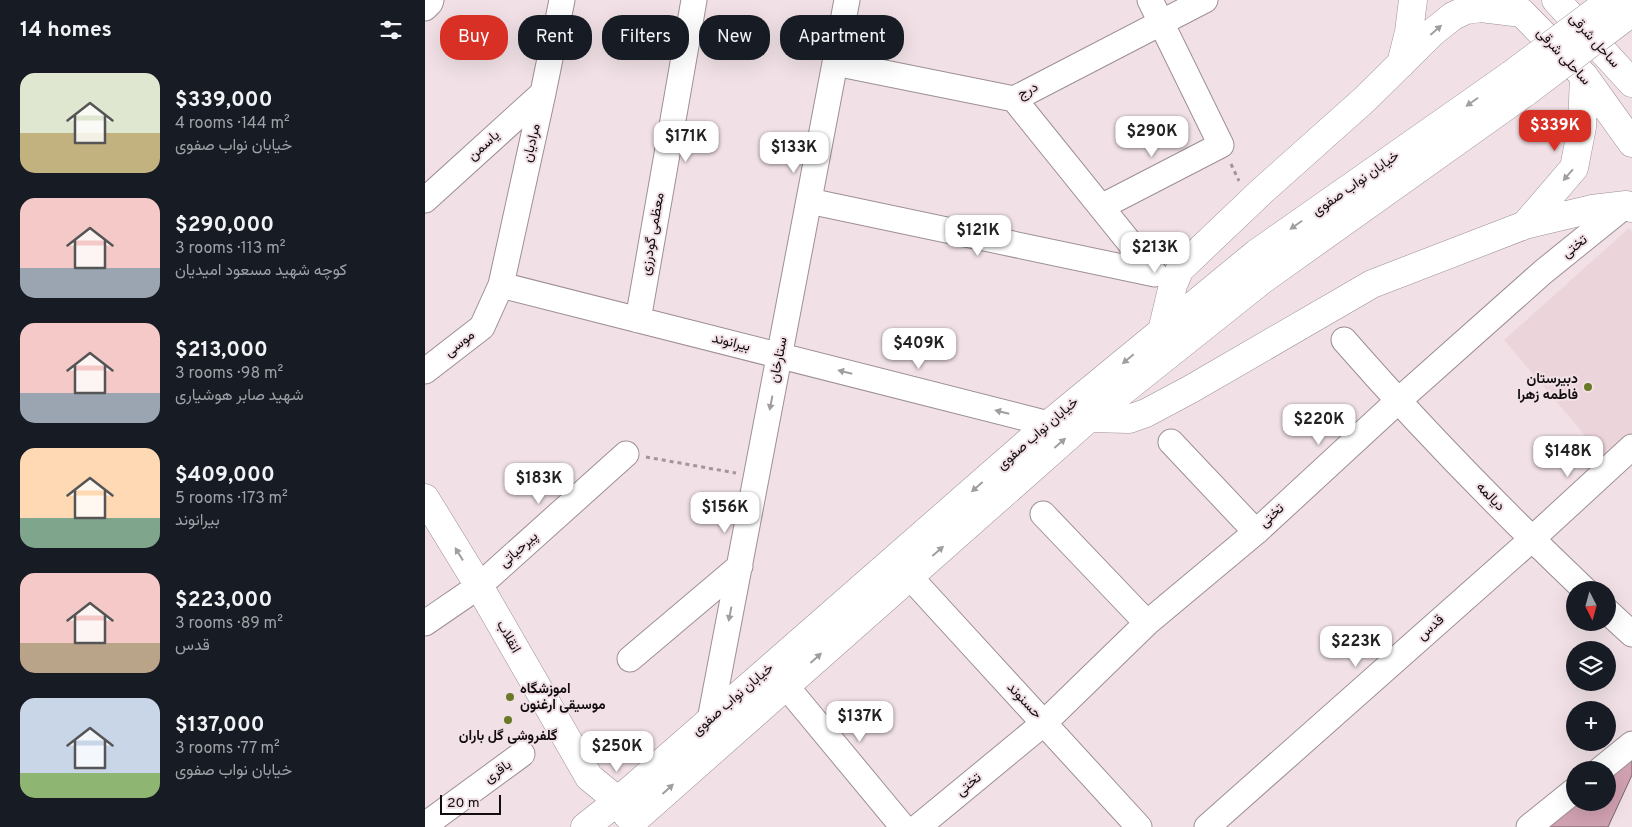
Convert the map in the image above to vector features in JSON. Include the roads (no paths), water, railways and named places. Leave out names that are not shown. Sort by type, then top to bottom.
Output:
[{"type":"main road","points":[[1401,64],[1409,32],[1413,0]]},
{"type":"main road","name":"ساحل شرقی","points":[[1556,0],[1632,83]]},
{"type":"main road","points":[[1519,83],[1611,0]]},
{"type":"main road","points":[[1161,331],[1173,285],[1180,269],[1250,202],[1364,100],[1433,32],[1453,16],[1466,10],[1514,6]]},
{"type":"main road","name":"ساحلی شرقی","points":[[1514,6],[1584,76],[1632,143]]},
{"type":"main road","points":[[1519,83],[1632,12]]},
{"type":"main road","points":[[1525,225],[1574,168],[1582,127],[1584,76]]},
{"type":"main road","name":"خیابان نواب صفوی","points":[[628,817],[710,720],[1049,424],[1161,331],[1257,253],[1519,83]]},
{"type":"main road","name":"خیابان نواب صفوی","points":[[587,826],[628,817],[785,686],[1089,418],[1263,280],[1519,83]]},
{"type":"main road","points":[[1089,418],[1129,419],[1145,412],[1191,389],[1371,284],[1525,225],[1592,209],[1629,206]]},
{"type":"main road","points":[[1203,248],[1201,275],[1208,282],[1223,281]]},
{"type":"main road","name":"انقلاب","points":[[425,498],[479,586],[589,777],[628,817]]},
{"type":"main road","points":[[587,826],[589,777]]},
{"type":"street","points":[[425,8],[431,0]]},
{"type":"street","name":"مرادیان","points":[[501,285],[562,0]]},
{"type":"street","name":"معظمی گودرزی","points":[[639,320],[694,0]]},
{"type":"street","name":"ستارخان","points":[[710,720],[847,0]]},
{"type":"street","points":[[1101,206],[1221,145],[1149,0]]},
{"type":"street","name":"درج","points":[[835,63],[1014,99],[1205,0]]},
{"type":"street","name":"یاسمن","points":[[425,200],[543,92]]},
{"type":"street","points":[[809,201],[1155,274],[1014,99]]},
{"type":"street","name":"تختی","points":[[918,827],[1044,723],[1147,623],[1256,532],[1398,401],[1543,272],[1629,206]]},
{"type":"street","name":"بیرانوند","points":[[501,285],[1049,424]]},
{"type":"street","name":"موسی","points":[[425,371],[482,327],[501,285]]},
{"type":"street","name":"دیالمه","points":[[1344,340],[1398,401],[1531,539],[1575,581]]},
{"type":"street","points":[[1171,442],[1256,532]]},
{"type":"street","name":"قدس","points":[[1207,827],[1632,447]]},
{"type":"street","name":"پیرحیاتی","points":[[425,623],[479,586],[626,454]]},
{"type":"street","points":[[1043,514],[1147,623]]},
{"type":"street","points":[[630,659],[740,566]]},
{"type":"street","name":"حسنوند","points":[[909,576],[1139,827]]},
{"type":"street","points":[[1616,619],[1632,634]]},
{"type":"street","points":[[785,686],[903,827]]},
{"type":"street","points":[[1611,761],[1632,744]]},
{"type":"street","name":"باقری","points":[[425,825],[522,754]]},
{"type":"street","points":[[1529,827],[1566,797]]},
{"type":"place","name":"دبیرستان فاطمه زهرا","points":[[1588,387]]},
{"type":"place","name":"اموزشگاه موسیقی ارغنون","points":[[510,697]]},
{"type":"place","name":"گلفروشی گل باران","points":[[508,720]]}]
